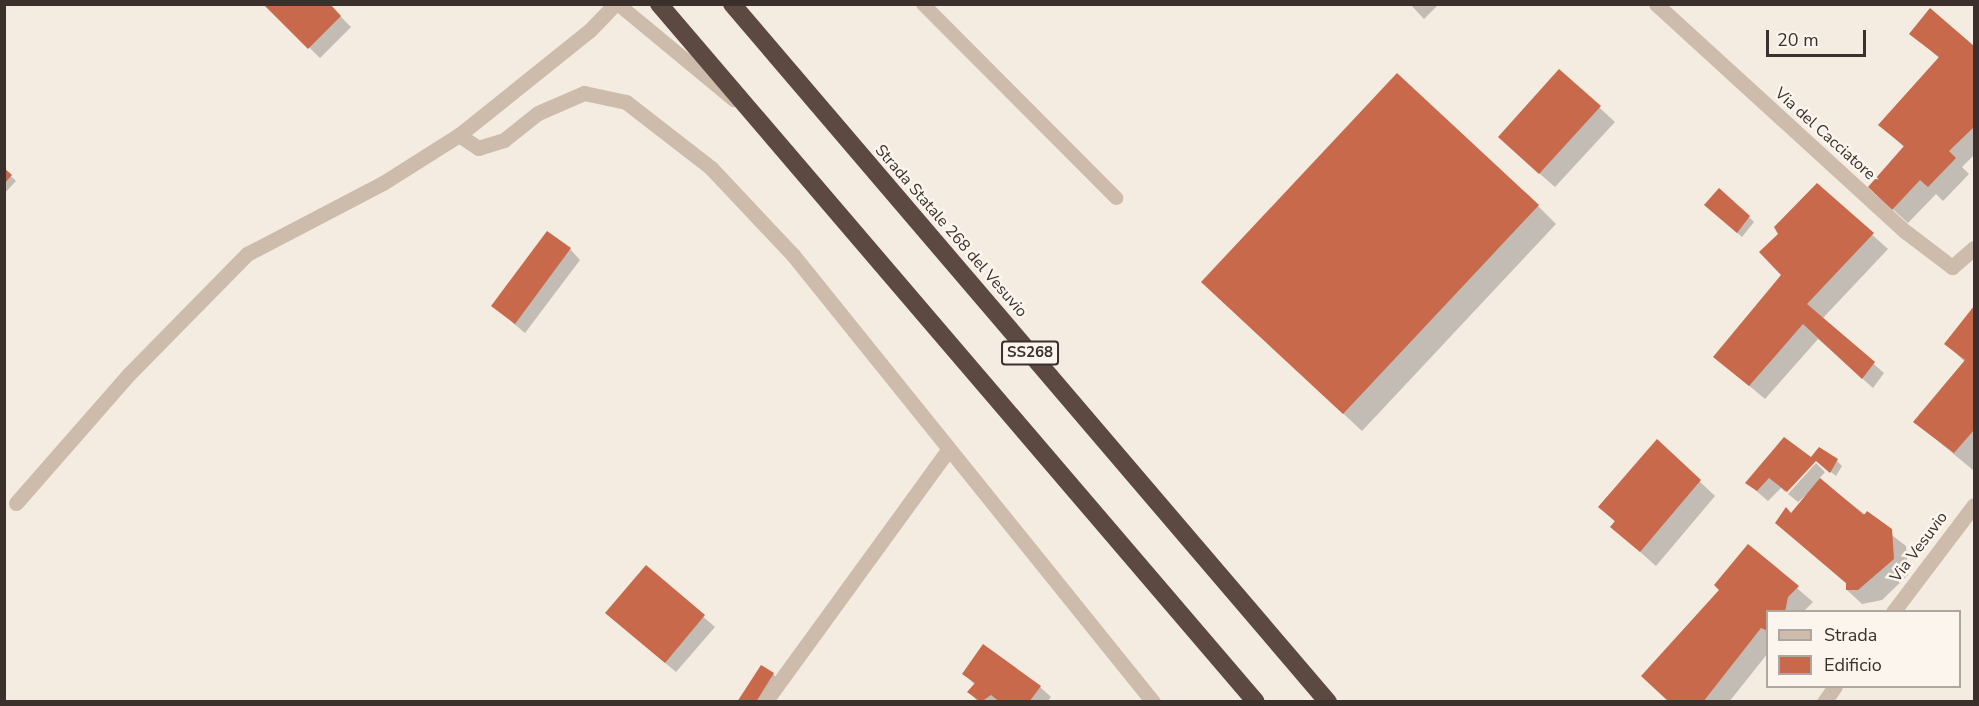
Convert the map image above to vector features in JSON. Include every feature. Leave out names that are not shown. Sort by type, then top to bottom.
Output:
[{"type":"highway","name":"SS268","points":[[659,4],[1256,702]]},
{"type":"highway","name":"Strada Statale 268 del Vesuvio","points":[[732,4],[1328,702]]},
{"type":"street","points":[[16,503],[129,374],[247,254],[383,183],[459,135],[590,30],[616,4]]},
{"type":"street","name":"Via del Cacciatore","points":[[1656,4],[1906,232],[1952,267],[1974,248]]},
{"type":"street","points":[[459,135],[478,148],[504,140],[538,113],[584,93],[626,102],[711,168],[793,255],[1153,702]]},
{"type":"street","points":[[765,702],[949,449]]},
{"type":"street","name":"Via Vesuvio","points":[[1895,610],[1974,505]]},
{"type":"street","points":[[1824,702],[1834,688]]},
{"type":"lane","points":[[616,4],[754,116]]},
{"type":"lane","points":[[923,4],[1116,198]]},
{"type":"building","points":[[263,4],[330,4],[341,16],[308,49]]},
{"type":"building","points":[[1930,8],[1974,46],[1974,127],[1949,151],[1956,158],[1928,187],[1920,180],[1892,210],[1868,187],[1904,146],[1878,125],[1939,57],[1909,34]]},
{"type":"building","points":[[1559,69],[1601,106],[1539,174],[1498,137]]},
{"type":"building","points":[[1397,73],[1539,205],[1343,414],[1201,282]]},
{"type":"building","points":[[4,168],[12,175],[4,184]]},
{"type":"building","points":[[1817,183],[1874,233],[1807,304],[1875,362],[1862,379],[1803,324],[1749,386],[1713,357],[1781,275],[1759,252],[1778,234],[1774,227]]},
{"type":"building","points":[[1719,188],[1750,216],[1737,233],[1704,205]]},
{"type":"building","points":[[547,231],[571,248],[515,324],[491,306]]},
{"type":"building","points":[[1974,306],[1974,430],[1954,453],[1913,422],[1965,360],[1944,344]]},
{"type":"building","points":[[1784,437],[1811,457],[1819,447],[1838,459],[1830,473],[1816,461],[1787,492],[1769,478],[1757,491],[1745,483]]},
{"type":"building","points":[[1657,439],[1701,480],[1640,552],[1610,527],[1615,521],[1598,507]]},
{"type":"building","points":[[1820,478],[1864,515],[1867,511],[1892,529],[1894,559],[1858,590],[1846,590],[1846,583],[1775,523],[1786,507],[1791,513]]},
{"type":"building","points":[[1748,544],[1799,586],[1788,597],[1785,610],[1766,610],[1766,630],[1761,628],[1703,702],[1669,702],[1641,676],[1719,590],[1714,585]]},
{"type":"building","points":[[646,565],[705,615],[665,663],[605,613]]},
{"type":"building","points":[[983,644],[1041,686],[1029,702],[1000,702],[991,695],[981,702],[967,692],[975,683],[962,674]]},
{"type":"building","points":[[761,665],[774,673],[756,702],[737,702]]}]
